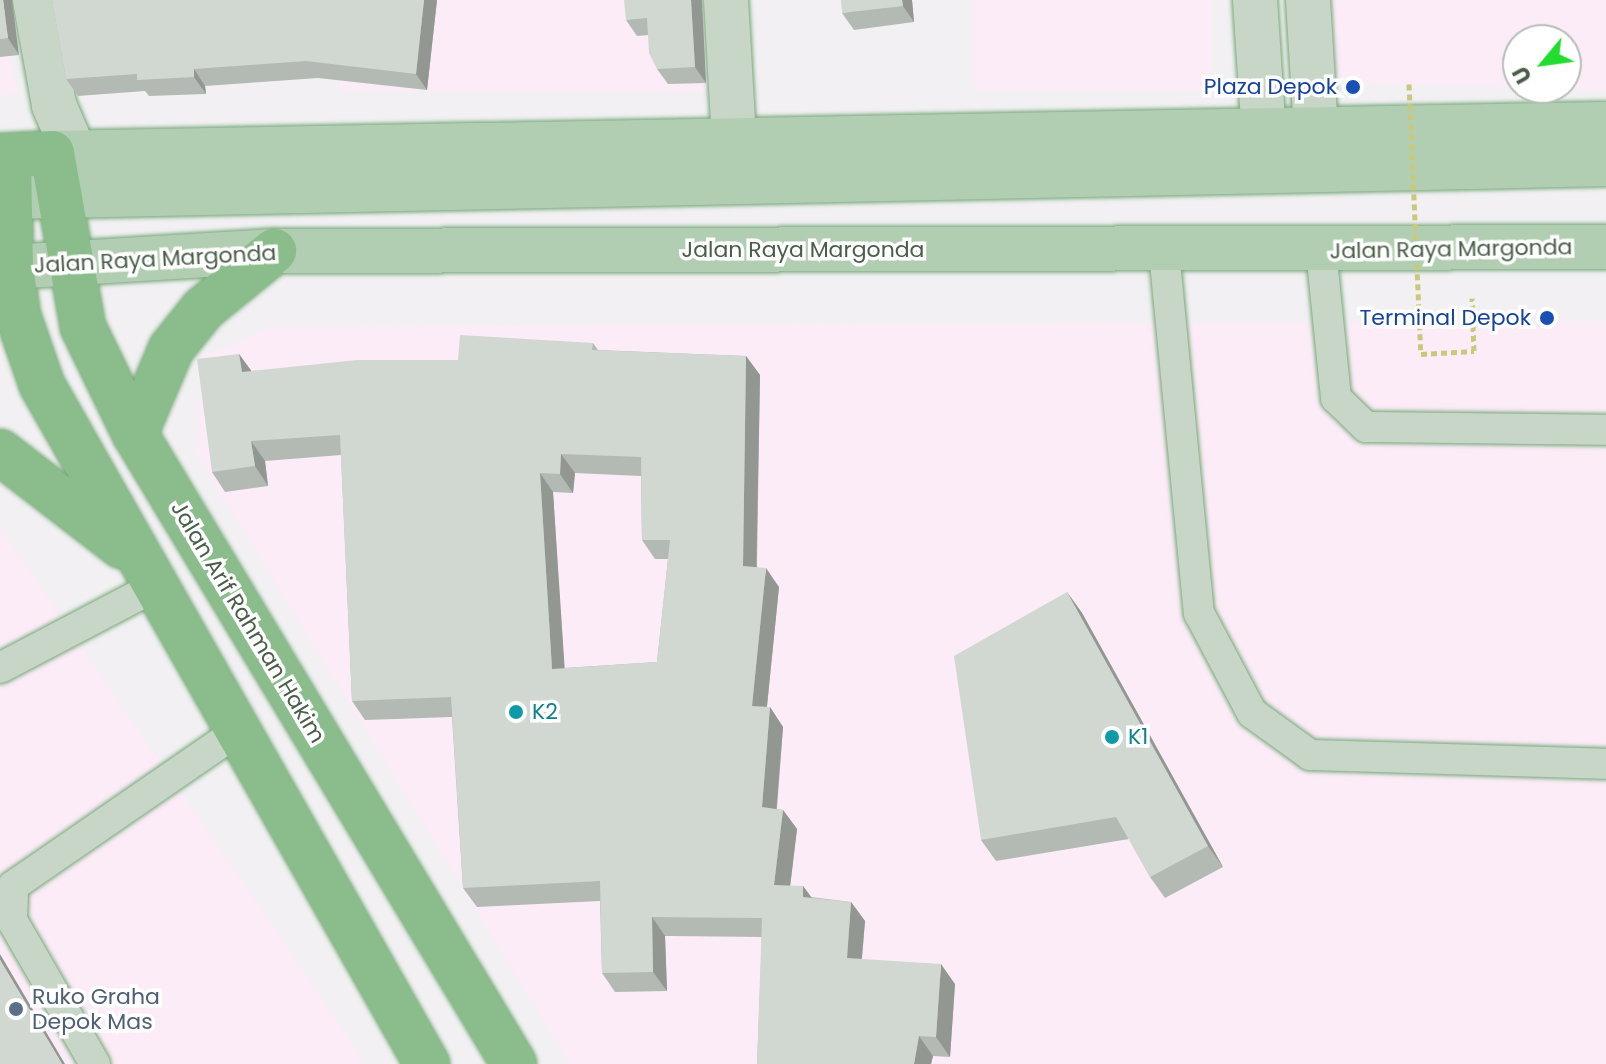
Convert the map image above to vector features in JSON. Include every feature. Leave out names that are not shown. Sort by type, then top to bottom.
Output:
[{"type":"highway","points":[[63,166],[4,177],[5,268],[42,385],[146,574],[427,1064]]},
{"type":"highway","name":"Jalan Arif Rahman Hakim","points":[[63,166],[72,263],[83,327],[135,434],[514,1064]]},
{"type":"highway","points":[[135,434],[171,349],[203,309],[274,251]]},
{"type":"highway","points":[[0,452],[146,574]]},
{"type":"main road","points":[[63,166],[1325,147],[1606,124]]},
{"type":"main road","points":[[63,166],[734,138],[1265,148]]},
{"type":"main road","points":[[1325,147],[1606,164]]},
{"type":"main road","name":"Jalan Raya Margonda","points":[[5,268],[274,251],[1164,251],[1606,247]]},
{"type":"street","points":[[35,0],[63,166]]},
{"type":"street","points":[[726,0],[734,138]]},
{"type":"street","points":[[1255,0],[1265,148]]},
{"type":"street","points":[[1308,0],[1325,147]]},
{"type":"lane","points":[[1325,147],[1326,0]]},
{"type":"lane","points":[[1321,250],[1336,398],[1366,427],[1606,430]]},
{"type":"lane","points":[[1164,251],[1199,613],[1252,713],[1310,755],[1606,764]]},
{"type":"lane","points":[[0,668],[146,574]]},
{"type":"lane","points":[[95,1064],[12,920],[13,886],[236,732]]},
{"type":"path","points":[[1409,84],[1421,354],[1474,351]]},
{"type":"shaded area","points":[[0,0],[18,94],[0,95]]},
{"type":"shaded area","points":[[340,0],[724,0],[724,91],[340,91]]},
{"type":"shaded area","points":[[973,0],[1212,0],[1212,90],[973,90]]},
{"type":"shaded area","points":[[1312,0],[1606,0],[1606,90],[1582,89],[1582,24],[1502,24],[1502,87],[1314,82]]},
{"type":"shaded area","points":[[1606,321],[1606,1064],[570,1064],[196,453],[204,357],[272,327]]},
{"type":"shaded area","points":[[0,528],[348,1036],[362,1064],[0,1064]]},
{"type":"building","points":[[0,0],[3,0],[8,38],[0,39]]},
{"type":"building","points":[[52,0],[424,0],[416,74],[306,61],[194,69],[194,77],[137,80],[137,74],[66,79]]},
{"type":"building","points":[[624,0],[691,0],[695,67],[657,69],[649,53],[647,18],[626,20]]},
{"type":"building","points":[[841,0],[902,0],[903,6],[842,13]]},
{"type":"building","points":[[460,335],[593,343],[592,350],[746,356],[743,566],[766,568],[752,706],[770,707],[762,807],[783,810],[774,885],[803,886],[803,897],[851,902],[847,958],[941,964],[936,1037],[919,1036],[914,1064],[757,1064],[762,918],[652,917],[653,972],[602,973],[600,881],[463,888],[451,697],[352,701],[340,435],[251,441],[255,466],[212,472],[197,359],[239,354],[242,372],[357,360],[458,360]],"holes":[[[561,454],[641,457],[642,540],[670,540],[657,662],[552,669],[540,473],[560,474]]]},
{"type":"building","points":[[1067,592],[1208,846],[1150,877],[1116,817],[981,840],[954,656]]},
{"type":"building","name":"Ruko Graha Depok Mas","points":[[0,960],[62,1064],[0,1064]]},
{"type":"place","name":"Plaza Depok","points":[[1353,87]]},
{"type":"place","name":"Terminal Depok","points":[[1547,318]]},
{"type":"place","name":"K2","points":[[516,712]]},
{"type":"place","name":"K1","points":[[1112,737]]},
{"type":"place","name":"Ruko Graha Depok Mas","points":[[16,1009]]}]
